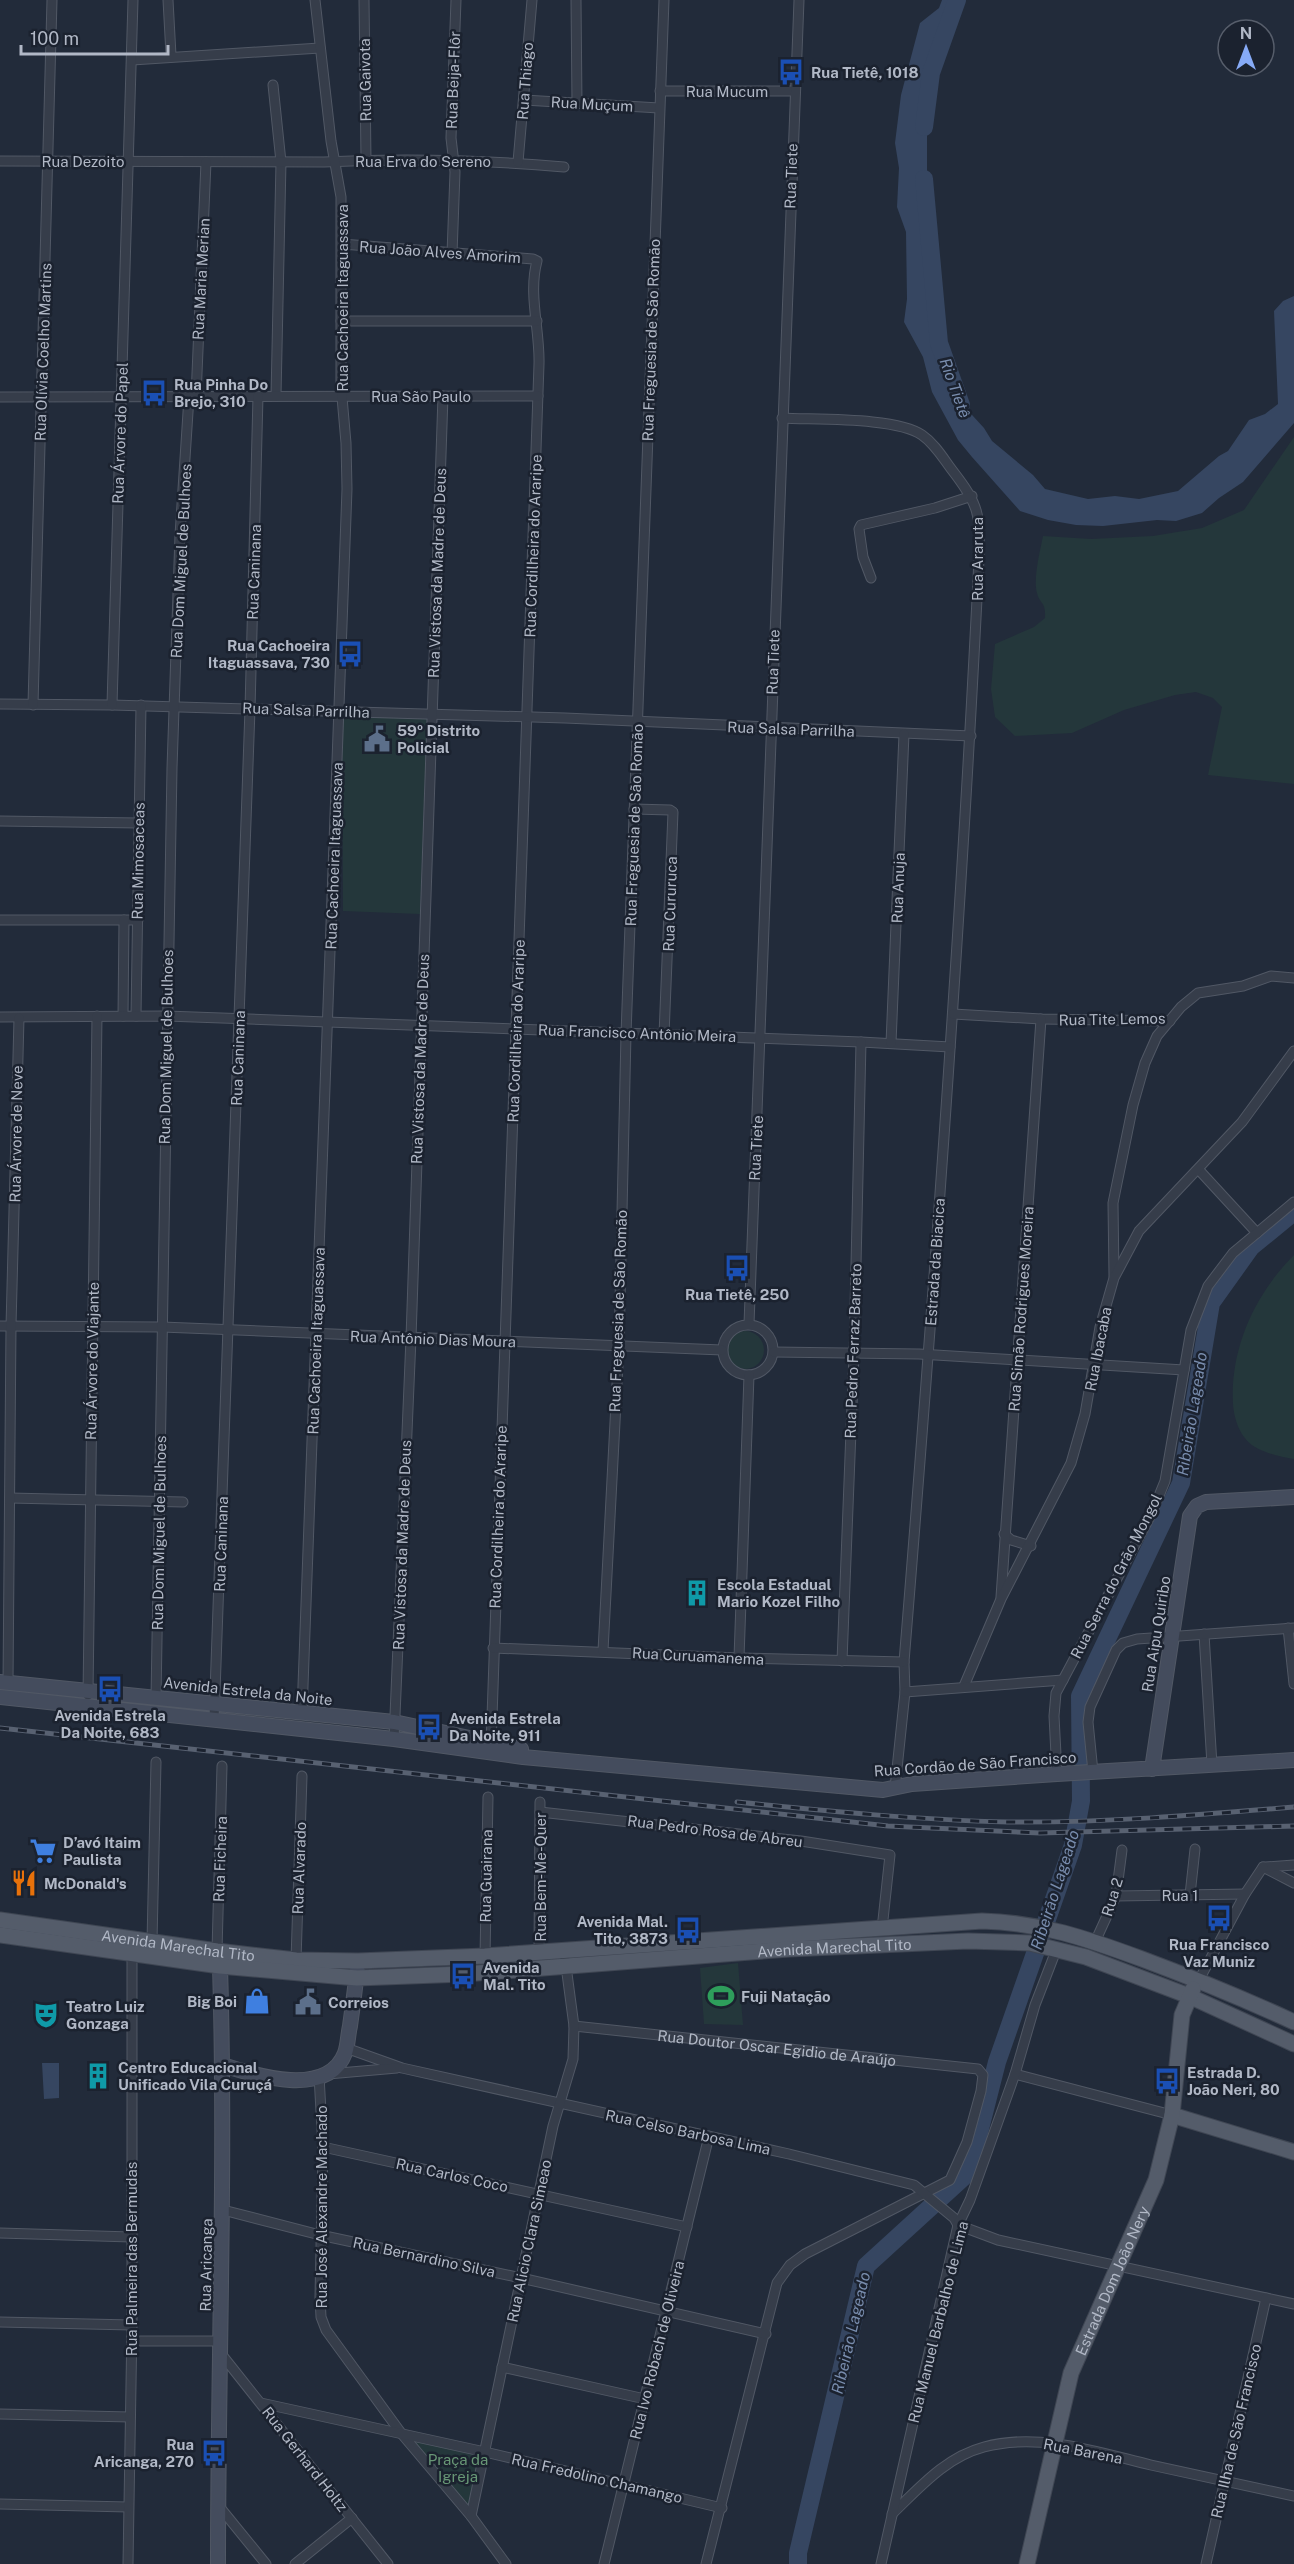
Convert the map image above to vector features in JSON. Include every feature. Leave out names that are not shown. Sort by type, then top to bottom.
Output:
[{"type":"main road","name":"Avenida Marechal Tito","points":[[0,1920],[152,1942],[219,1959],[357,1978],[437,1976],[789,1949],[968,1941],[1030,1943],[1053,1947],[1189,1996],[1294,2044]]},
{"type":"main road","name":"Avenida Marechal Tito","points":[[0,1935],[132,1953],[219,1959],[358,1961],[564,1951],[982,1921],[1037,1925],[1055,1929],[1198,1980],[1294,2022]]},
{"type":"main road","name":"Estrada Dom João Nery","points":[[1027,2564],[1071,2373],[1116,2266],[1146,2207],[1156,2180],[1172,2115],[1179,2032],[1189,1996],[1198,1980]]},
{"type":"main road","points":[[1172,2115],[1294,2152]]},
{"type":"street","name":"Rua Olívia Coelho Martins","points":[[33,705],[52,0]]},
{"type":"street","name":"Rua Árvore do Papel","points":[[112,705],[133,0]]},
{"type":"street","points":[[168,0],[171,56]]},
{"type":"street","name":"Rua Cachoeira Itaguassava","points":[[302,1713],[347,477],[345,424],[341,396],[341,197],[315,0]]},
{"type":"street","name":"Rua Gaivota","points":[[364,0],[366,159]]},
{"type":"street","name":"Rua Beija-Flôr","points":[[452,254],[455,172],[452,114],[456,0]]},
{"type":"street","name":"Rua Thiago","points":[[518,162],[532,0]]},
{"type":"street","points":[[576,0],[577,104]]},
{"type":"street","name":"Rua Freguesia de São Romão","points":[[603,1651],[619,1346],[626,1034],[664,0]]},
{"type":"street","name":"Rua Tiete","points":[[749,1324],[799,0]]},
{"type":"street","points":[[132,60],[320,48]]},
{"type":"street","points":[[273,85],[281,162],[276,396]]},
{"type":"street","name":"Rua Mucum","points":[[660,91],[795,91]]},
{"type":"street","name":"Rua Muçum","points":[[524,100],[659,108]]},
{"type":"street","name":"Rua Erva do Sereno","points":[[206,162],[453,160],[518,162],[564,167]]},
{"type":"street","name":"Rua Dezoito","points":[[0,161],[206,162]]},
{"type":"street","name":"Rua Maria Merian","points":[[193,397],[206,162]]},
{"type":"street","name":"Rua João Alves Amorim","points":[[342,244],[537,261]]},
{"type":"street","name":"Rua Cordilheira do Araripe","points":[[491,1748],[540,344],[533,285],[537,261]]},
{"type":"street","points":[[341,321],[537,321]]},
{"type":"street","name":"Rua Caninana","points":[[214,1720],[250,709],[258,396]]},
{"type":"street","name":"Rua Vistosa da Madre de Deus","points":[[394,1739],[411,1338],[443,396]]},
{"type":"street","name":"Rua São Paulo","points":[[0,397],[538,396]]},
{"type":"street","name":"Rua Dom Miguel de Bulhoes","points":[[156,1698],[166,1016],[174,706],[181,516],[193,397]]},
{"type":"street","name":"Rua Araruta","points":[[782,418],[873,423],[909,429],[922,435],[935,447],[972,496],[977,510],[980,543],[971,736]]},
{"type":"street","points":[[871,578],[863,557],[859,529],[861,525],[936,508],[972,496]]},
{"type":"street","name":"Rua Salsa Parrilha","points":[[0,704],[141,705],[528,717],[971,736]]},
{"type":"street","name":"Rua Mimosaceas","points":[[136,1016],[141,705]]},
{"type":"street","name":"Rua Anuja","points":[[891,1043],[904,734]]},
{"type":"street","name":"Estrada da Biacica","points":[[895,1788],[905,1692],[904,1662],[929,1355],[971,736]]},
{"type":"street","name":"Rua Cururuca","points":[[634,809],[673,812],[664,1035]]},
{"type":"street","points":[[0,821],[139,823]]},
{"type":"street","points":[[0,920],[138,920]]},
{"type":"street","name":"Rua Mimosaceas","points":[[123,1016],[124,920]]},
{"type":"street","name":"Rua Tite Lemos","points":[[952,1014],[1041,1019],[1170,1021],[1189,999],[1198,993],[1243,986],[1271,976],[1294,978]]},
{"type":"street","name":"Rua Francisco Antônio Meira","points":[[0,1017],[166,1016],[950,1047]]},
{"type":"street","name":"Rua Árvore do Viajante","points":[[87,1706],[97,1017]]},
{"type":"street","name":"Rua Árvore de Neve","points":[[4,1682],[9,1498],[10,1326],[19,1018]]},
{"type":"street","name":"Rua Simão Rodrigues Moreira","points":[[1001,1599],[1041,1019]]},
{"type":"street","points":[[1114,1278],[1113,1203],[1132,1105],[1152,1046],[1170,1021]]},
{"type":"street","name":"Rua Pedro Ferraz Barreto","points":[[842,1661],[854,1354],[861,1042]]},
{"type":"street","name":"Rua Ibacaba","points":[[964,1686],[1001,1599],[1071,1463],[1081,1434],[1100,1327],[1114,1278],[1140,1231],[1242,1122],[1294,1051]]},
{"type":"street","points":[[1199,1170],[1257,1233]]},
{"type":"street","name":"Rua Serra do Grão Mongol","points":[[1061,1773],[1054,1703],[1056,1693],[1152,1513],[1165,1481],[1191,1330],[1208,1286],[1233,1252],[1294,1202]]},
{"type":"street","points":[[1113,1244],[1129,1250]]},
{"type":"street","points":[[749,1324],[764,1330],[770,1336],[774,1352],[768,1366],[763,1371],[748,1375],[733,1370],[727,1365],[722,1350],[727,1334],[741,1325],[749,1324]]},
{"type":"street","name":"Rua Antônio Dias Moura","points":[[0,1326],[162,1326],[722,1350]]},
{"type":"street","points":[[774,1352],[929,1355],[1184,1370]]},
{"type":"street","points":[[739,1658],[748,1375]]},
{"type":"street","name":"Rua Aipu Quiribo","points":[[1152,1769],[1190,1516],[1197,1506],[1206,1502],[1294,1497]]},
{"type":"street","points":[[9,1498],[183,1502]]},
{"type":"street","points":[[1004,1534],[1018,1543],[1030,1546]]},
{"type":"street","points":[[1089,1772],[1090,1707],[1116,1650],[1123,1643],[1137,1638],[1291,1628],[1294,1684]]},
{"type":"street","points":[[1204,1634],[1212,1765]]},
{"type":"street","name":"Rua Curuamanema","points":[[493,1648],[904,1662]]},
{"type":"street","points":[[905,1692],[1063,1680]]},
{"type":"street","name":"Avenida Estrela da Noite","points":[[4,1682],[394,1722],[491,1748]]},
{"type":"street","points":[[0,1697],[491,1748]]},
{"type":"street","name":"Rua Cordão de São Francisco","points":[[491,1748],[552,1758],[883,1790],[912,1784],[1061,1773],[1294,1760]]},
{"type":"street","points":[[152,1942],[156,1761]]},
{"type":"street","name":"Rua Ficheira","points":[[219,1959],[222,1766]]},
{"type":"street","name":"Rua Alvarado","points":[[296,1960],[302,1776]]},
{"type":"street","name":"Rua Guairana","points":[[485,1956],[488,1797]]},
{"type":"street","name":"Rua Pedro Rosa de Abreu","points":[[540,1807],[890,1855],[882,1929]]},
{"type":"street","name":"Rua Bem-Me-Quer","points":[[539,1952],[540,1807]]},
{"type":"street","points":[[1190,1895],[1195,1849]]},
{"type":"street","name":"Rua 2","points":[[1095,1942],[1116,1896],[1122,1850]]},
{"type":"street","points":[[1263,1867],[1294,1865]]},
{"type":"street","points":[[1263,1867],[1294,1882]]},
{"type":"street","points":[[1198,1980],[1245,1893],[1263,1867]]},
{"type":"street","name":"Rua 1","points":[[1116,1896],[1245,1893]]},
{"type":"street","name":"Rua Manuel Barbalho de Lima","points":[[881,2564],[956,2222],[970,2200],[984,2154],[1015,2074],[1053,1947]]},
{"type":"street","name":"Rua Alicio Clara Simeao","points":[[471,2516],[560,2103],[573,2059],[574,2026],[564,1951]]},
{"type":"street","name":"Rua Palmeira das Bermudas","points":[[128,2564],[132,2341],[132,1953]]},
{"type":"street","name":"Rua Aricanga","points":[[218,2564],[223,2210],[223,2065],[219,1959]]},
{"type":"street","points":[[223,2065],[268,2078],[303,2080],[324,2075],[335,2068],[346,2048],[358,1961]]},
{"type":"street","name":"Rua Doutor Oscar Egidio de Araújo","points":[[574,2026],[978,2069],[983,2076],[981,2091],[967,2142],[954,2175],[945,2184],[925,2192]]},
{"type":"street","name":"Rua Celso Barbosa Lima","points":[[346,2048],[402,2068],[864,2171],[914,2185],[925,2192],[956,2222],[998,2240],[1294,2304]]},
{"type":"street","name":"Rua Celso Barbosa Lima","points":[[324,2075],[402,2068]]},
{"type":"street","points":[[1015,2074],[1172,2115]]},
{"type":"street","name":"Rua José Alexandre Machado","points":[[324,2075],[320,2235],[321,2317],[326,2330],[401,2433],[471,2516],[506,2564]]},
{"type":"street","name":"Rua Ivo Robach de Oliveira","points":[[604,2564],[710,2136]]},
{"type":"street","name":"Rua Carlos Coco","points":[[323,2146],[687,2227]]},
{"type":"street","points":[[706,2564],[766,2334],[777,2283],[790,2265],[825,2242],[925,2192]]},
{"type":"street","name":"Rua Bernardino Silva","points":[[223,2210],[320,2235],[766,2334]]},
{"type":"street","points":[[0,2233],[131,2237]]},
{"type":"street","name":"Rua Ilha de São Francisco","points":[[1206,2564],[1266,2298]]},
{"type":"street","points":[[0,2322],[132,2325]]},
{"type":"street","points":[[132,2341],[222,2348]]},
{"type":"street","name":"Rua Gerhard Holtz","points":[[222,2348],[261,2403],[388,2564]]},
{"type":"street","points":[[502,2367],[645,2399]]},
{"type":"street","name":"Rua Fredolino Chamango","points":[[261,2403],[485,2451],[722,2508]]},
{"type":"street","points":[[0,2414],[130,2416]]},
{"type":"street","name":"Rua Barena","points":[[892,2514],[935,2473],[958,2457],[983,2447],[1008,2442],[1054,2443],[1294,2496]]},
{"type":"street","points":[[0,2504],[128,2507]]},
{"type":"street","points":[[218,2505],[266,2564]]},
{"type":"street","points":[[295,2564],[352,2518]]},
{"type":"green space","points":[[1294,437],[1294,784],[1208,775],[1222,707],[1213,698],[1196,692],[1175,695],[1124,710],[1072,733],[1015,736],[995,717],[991,689],[995,644],[1034,627],[1045,618],[1045,609],[1038,597],[1036,587],[1037,565],[1043,536],[1091,539],[1153,536],[1202,528],[1244,510]]},
{"type":"green space","points":[[342,714],[427,718],[420,914],[343,911]]},
{"type":"green space","points":[[1294,1255],[1294,1459],[1269,1453],[1245,1439],[1235,1416],[1233,1383],[1241,1343],[1248,1323],[1268,1287]]},
{"type":"green space","points":[[745,1331],[758,1337],[764,1350],[758,1363],[745,1369],[732,1363],[726,1350],[732,1337]]},
{"type":"green space","name":"Fuji Natação","points":[[738,1963],[743,2025],[704,2024],[700,1968]]},
{"type":"green space","name":"Praça da Igreja","points":[[403,2434],[482,2453],[470,2512]]},
{"type":"water","name":"Rio Tietê","points":[[942,0],[965,0],[947,29],[924,82],[927,109],[927,192],[924,215],[928,246],[925,270],[928,312],[940,362],[956,387],[962,404],[984,428],[992,441],[1033,475],[1045,489],[1088,499],[1115,496],[1139,499],[1178,491],[1228,451],[1249,420],[1265,414],[1278,404],[1274,311],[1283,301],[1294,296],[1294,423],[1243,482],[1202,513],[1176,521],[1157,520],[1103,526],[1076,525],[1048,520],[1020,511],[958,440],[932,392],[923,357],[904,322],[907,299],[906,232],[897,207],[899,168],[895,143],[901,95],[920,23],[939,8]]},
{"type":"water","points":[[42,2063],[59,2063],[59,2098],[44,2099]]},
{"type":"waterway","name":"Rio Tietê","points":[[924,127],[931,73],[957,0]]},
{"type":"waterway","name":"Rio Tietê","points":[[924,179],[939,343],[961,405]]},
{"type":"waterway","name":"Ribeirão Lageado","points":[[798,2564],[798,2553],[866,2266],[969,2172],[997,2062],[1073,1845],[1081,1801],[1080,1696],[1181,1483],[1211,1303],[1251,1247],[1294,1212]]},
{"type":"railway","points":[[0,1728],[888,1826],[1040,1833],[1294,1826]]},
{"type":"railway","points":[[737,1802],[906,1817],[1008,1822],[1116,1820],[1294,1807]]},
{"type":"place","name":"Rua Tietê, 1018","points":[[791,72]]},
{"type":"place","name":"Rua Pinha Do Brejo, 310","points":[[154,393]]},
{"type":"place","name":"Rua Cachoeira Itaguassava, 730","points":[[350,654]]},
{"type":"place","name":"59º Distrito Policial","points":[[377,739]]},
{"type":"place","name":"Rua Tietê, 250","points":[[737,1268]]},
{"type":"place","name":"Escola Estadual Mario Kozel Filho","points":[[697,1593]]},
{"type":"place","name":"Avenida Estrela Da Noite, 683","points":[[110,1689]]},
{"type":"place","name":"Avenida Estrela Da Noite, 911","points":[[429,1727]]},
{"type":"place","name":"D’avó Itaim Paulista","points":[[43,1851]]},
{"type":"place","name":"McDonald's","points":[[24,1883]]},
{"type":"place","name":"Rua Francisco Vaz Muniz","points":[[1219,1918]]},
{"type":"place","name":"Avenida Mal. Tito, 3873","points":[[688,1930]]},
{"type":"place","name":"Avenida Mal. Tito","points":[[463,1976]]},
{"type":"place","name":"Fuji Natação","points":[[721,1996]]},
{"type":"place","name":"Big Boi","points":[[257,2001]]},
{"type":"place","name":"Correios","points":[[308,2002]]},
{"type":"place","name":"Teatro Luiz Gonzaga","points":[[46,2015]]},
{"type":"place","name":"Centro Educacional Unificado Vila Curuçá","points":[[98,2076]]},
{"type":"place","name":"Estrada D. João Neri, 80","points":[[1167,2081]]},
{"type":"place","name":"Rua Aricanga, 270","points":[[214,2453]]}]
